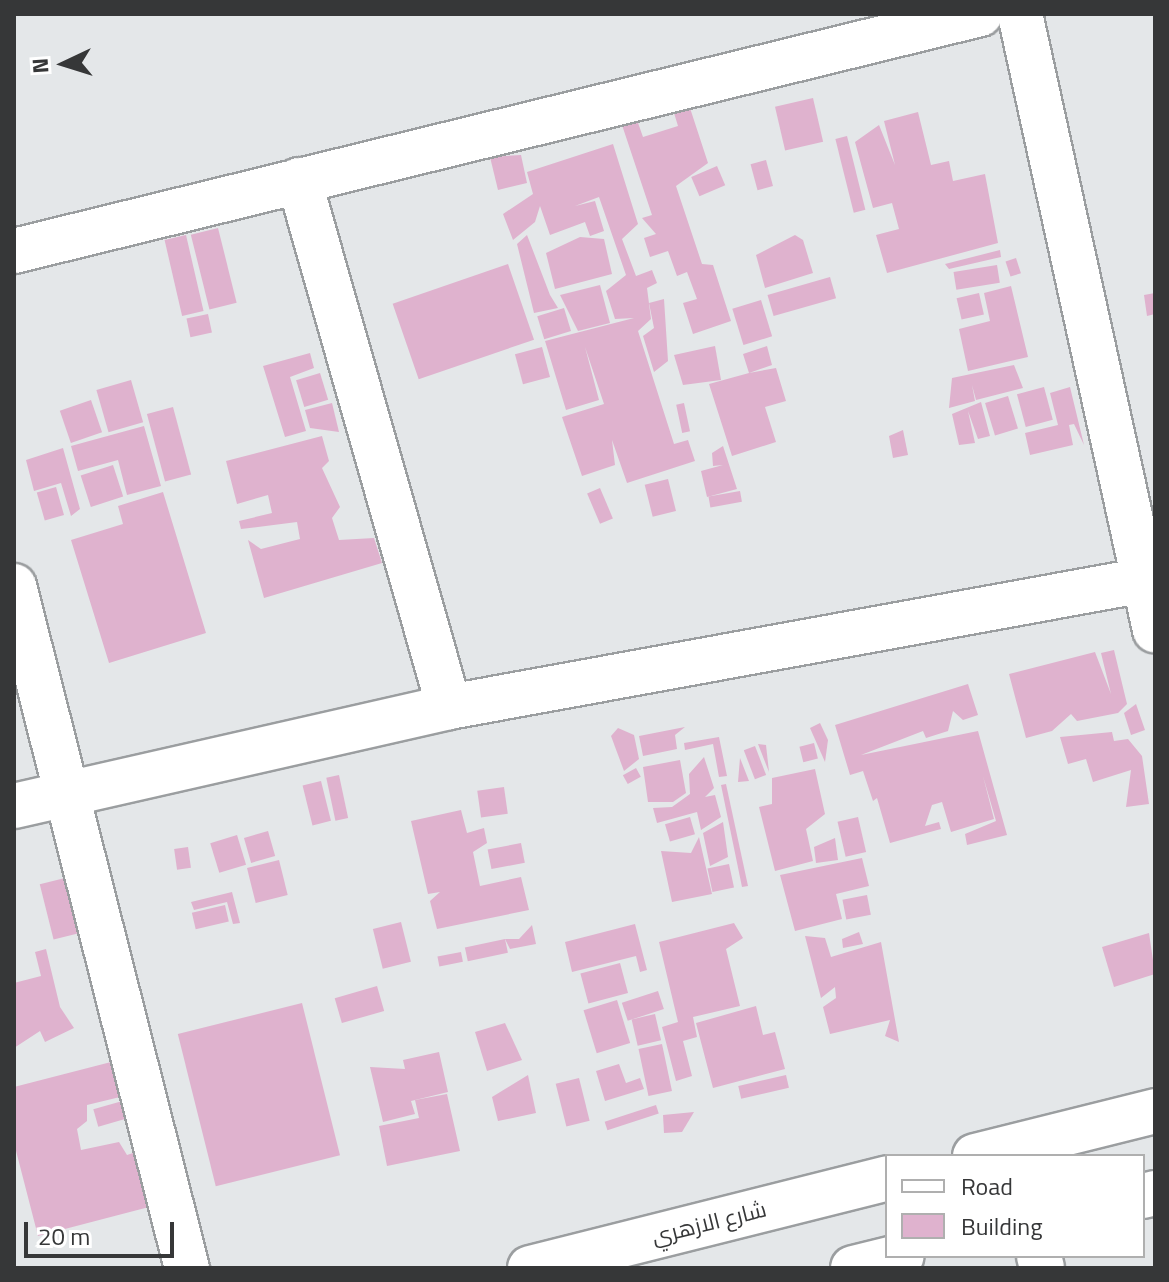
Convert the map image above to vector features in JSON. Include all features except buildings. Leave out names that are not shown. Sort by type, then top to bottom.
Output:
[{"type":"street","points":[[14,251],[980,14]]},
{"type":"street","points":[[1020,14],[1150,579],[1155,630]]},
{"type":"street","points":[[299,180],[449,707]]},
{"type":"street","points":[[14,806],[449,707],[1150,579]]},
{"type":"street","points":[[14,586],[187,1268]]},
{"type":"street","points":[[983,1154],[1155,1111]]},
{"type":"street","name":"شارع الازهري","points":[[530,1268],[885,1179]]},
{"type":"street","points":[[853,1268],[894,1258]]}]
